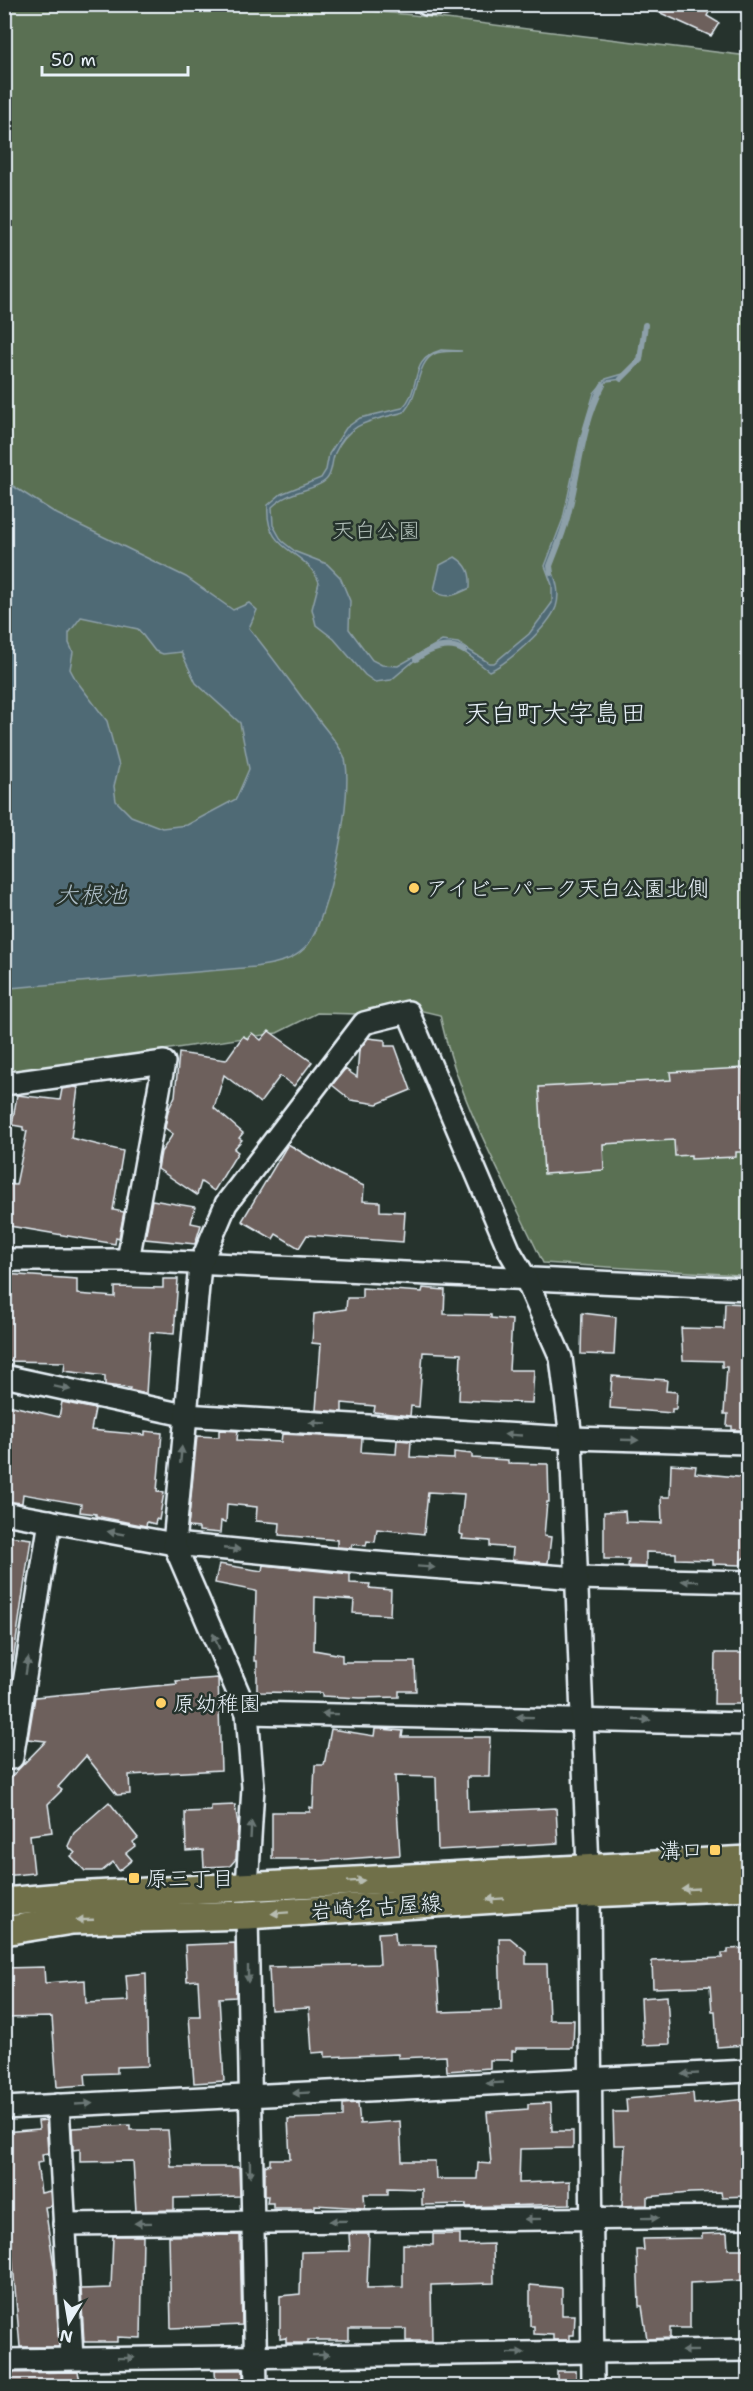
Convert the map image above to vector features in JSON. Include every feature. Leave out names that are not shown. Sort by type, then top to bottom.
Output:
[{"type":"main road","name":"岩崎名古屋線","points":[[4,1931],[72,1920],[247,1915],[588,1880],[748,1860]]},
{"type":"main road","name":"岩崎名古屋線","points":[[4,1902],[73,1896],[247,1888],[588,1880],[748,1886]]},
{"type":"street","points":[[427,4],[444,4]]},
{"type":"street","points":[[247,1888],[253,1787],[247,1713],[174,1544],[184,1415],[200,1264],[226,1204],[364,1023],[408,1012],[510,1252],[526,1279],[561,1358],[571,1438],[583,1718],[588,1880],[593,2386]]},
{"type":"street","points":[[4,1084],[165,1062],[128,1260]]},
{"type":"street","points":[[4,1260],[128,1260],[748,1289]]},
{"type":"street","points":[[4,1376],[184,1415],[571,1438],[748,1443]]},
{"type":"street","points":[[4,1513],[174,1544],[578,1578],[748,1582]]},
{"type":"street","points":[[4,1758],[12,1758],[50,1521]]},
{"type":"street","points":[[247,1713],[583,1718],[748,1724]]},
{"type":"street","points":[[247,1915],[256,2386]]},
{"type":"street","points":[[4,2108],[748,2070]]},
{"type":"street","points":[[58,2105],[72,2358]]},
{"type":"street","points":[[64,2223],[748,2217]]},
{"type":"street","points":[[4,2360],[748,2350]]},
{"type":"green space","name":"天白公園","points":[[5,5],[308,5],[413,15],[748,56],[748,1267],[740,1275],[543,1263],[471,1111],[458,1079],[440,1015],[393,1004],[368,1009],[358,1014],[317,1013],[277,1033],[5,1074]]},
{"type":"water","points":[[441,350],[462,351],[440,352],[428,358],[413,397],[404,412],[372,420],[355,428],[341,442],[326,480],[286,497],[272,507],[273,525],[282,541],[296,552],[327,564],[340,577],[350,601],[349,629],[372,660],[382,665],[398,666],[442,641],[458,643],[489,663],[494,663],[529,634],[552,603],[552,585],[545,566],[563,519],[580,440],[594,393],[606,379],[623,374],[640,360],[622,379],[607,381],[590,411],[567,518],[550,566],[558,591],[556,607],[537,634],[517,653],[489,671],[458,647],[441,646],[421,655],[391,680],[375,682],[365,675],[334,639],[316,625],[312,609],[319,582],[305,562],[287,549],[272,532],[268,521],[268,505],[281,494],[321,478],[326,470],[329,454],[346,428],[360,418],[402,408],[412,392],[419,367],[430,355]]},
{"type":"water","name":"大根池","points":[[5,481],[57,514],[186,577],[233,610],[249,603],[257,610],[249,628],[338,745],[344,756],[347,772],[343,824],[331,885],[314,935],[300,953],[282,962],[255,967],[10,988],[5,1013]],"holes":[[[81,617],[138,629],[155,651],[163,654],[181,652],[196,683],[240,723],[249,769],[236,799],[187,825],[162,828],[131,816],[116,801],[114,786],[119,766],[107,721],[70,669],[73,652],[69,643],[69,633]]]},
{"type":"water","points":[[455,557],[468,570],[470,588],[452,595],[443,595],[434,590],[440,565]]},
{"type":"building","points":[[641,4],[698,4],[710,10],[707,16],[719,23],[711,36]]},
{"type":"building","points":[[269,1031],[312,1062],[294,1086],[280,1076],[260,1103],[224,1075],[214,1108],[243,1133],[239,1138],[242,1140],[234,1149],[238,1152],[214,1191],[201,1182],[197,1195],[158,1169],[161,1152],[173,1134],[165,1128],[168,1111],[175,1096],[179,1053],[226,1060],[243,1036],[248,1039],[252,1033],[261,1040]]},
{"type":"building","points":[[368,1038],[385,1040],[385,1046],[395,1046],[411,1090],[377,1104],[351,1100],[332,1085],[345,1069],[357,1077],[359,1050]]},
{"type":"building","points":[[744,1068],[748,1152],[736,1152],[736,1157],[691,1159],[691,1155],[675,1156],[674,1140],[603,1144],[604,1170],[544,1174],[539,1087],[671,1080],[670,1072]]},
{"type":"building","points":[[78,1088],[71,1138],[123,1151],[113,1210],[124,1212],[119,1238],[116,1237],[115,1244],[4,1225],[4,1184],[16,1185],[27,1131],[23,1130],[23,1127],[12,1125],[17,1095],[60,1100],[62,1089]]},
{"type":"building","points":[[288,1144],[338,1174],[364,1186],[363,1201],[380,1202],[380,1211],[405,1212],[403,1242],[307,1235],[299,1248],[276,1234],[273,1239],[242,1221]]},
{"type":"building","points":[[152,1200],[195,1207],[191,1223],[201,1225],[195,1244],[145,1239]]},
{"type":"building","points":[[4,1274],[77,1279],[77,1294],[115,1297],[115,1287],[163,1288],[163,1279],[178,1279],[174,1334],[150,1332],[146,1394],[129,1390],[130,1388],[105,1385],[105,1376],[64,1371],[65,1362],[4,1361]]},
{"type":"building","points":[[362,1288],[422,1292],[423,1288],[445,1290],[444,1314],[491,1315],[491,1318],[512,1320],[509,1370],[534,1370],[532,1403],[459,1400],[461,1354],[423,1352],[419,1407],[411,1406],[410,1416],[374,1412],[375,1406],[342,1403],[342,1412],[316,1410],[321,1344],[312,1343],[314,1314],[346,1309],[347,1298],[362,1298]]},
{"type":"building","points":[[725,1303],[748,1304],[748,1430],[732,1430],[732,1426],[727,1426],[728,1414],[724,1414],[727,1367],[722,1367],[722,1361],[683,1360],[681,1328],[724,1329]]},
{"type":"building","points":[[582,1313],[616,1317],[614,1355],[581,1354]]},
{"type":"building","points":[[612,1376],[667,1380],[666,1391],[677,1392],[676,1409],[672,1409],[672,1413],[610,1408]]},
{"type":"building","points":[[62,1402],[95,1409],[91,1430],[145,1435],[145,1431],[162,1433],[157,1491],[164,1493],[159,1520],[156,1519],[155,1524],[147,1522],[146,1526],[96,1516],[96,1514],[80,1512],[81,1504],[23,1494],[22,1503],[4,1501],[4,1404],[59,1417]]},
{"type":"building","points":[[219,1430],[238,1431],[237,1440],[281,1442],[282,1434],[362,1438],[361,1452],[396,1454],[397,1440],[411,1441],[410,1457],[454,1459],[454,1452],[472,1454],[472,1458],[508,1460],[508,1463],[548,1464],[549,1502],[547,1502],[544,1536],[551,1537],[548,1563],[512,1560],[513,1548],[490,1546],[490,1541],[462,1539],[463,1535],[460,1534],[464,1494],[428,1492],[424,1534],[377,1529],[375,1542],[367,1541],[366,1546],[352,1544],[351,1548],[337,1547],[337,1540],[279,1535],[280,1523],[256,1521],[257,1507],[227,1504],[226,1522],[221,1521],[220,1533],[199,1531],[199,1528],[188,1527],[197,1436],[219,1437]]},
{"type":"building","points":[[671,1464],[696,1466],[695,1473],[748,1478],[748,1555],[741,1560],[741,1565],[713,1564],[713,1560],[676,1559],[676,1553],[646,1552],[646,1567],[628,1566],[629,1559],[604,1559],[604,1512],[625,1511],[626,1522],[662,1523],[661,1497],[670,1497]]},
{"type":"building","points":[[9,1536],[31,1539],[13,1661],[4,1660],[4,1581]]},
{"type":"building","points":[[219,1564],[262,1571],[263,1565],[350,1574],[350,1583],[370,1584],[369,1588],[391,1590],[390,1615],[353,1613],[354,1600],[315,1597],[314,1650],[342,1655],[342,1662],[415,1662],[416,1691],[399,1691],[399,1697],[360,1698],[322,1696],[322,1693],[257,1692],[257,1661],[254,1661],[256,1591],[215,1583]]},
{"type":"building","points":[[715,1653],[748,1653],[748,1704],[714,1704]]},
{"type":"building","points":[[218,1678],[221,1770],[129,1775],[130,1794],[117,1795],[86,1756],[58,1787],[62,1790],[48,1804],[52,1832],[30,1835],[34,1873],[4,1876],[4,1784],[46,1741],[28,1739],[35,1697]]},
{"type":"building","points":[[331,1729],[374,1736],[375,1729],[381,1729],[403,1731],[402,1737],[490,1737],[489,1777],[467,1777],[468,1812],[556,1808],[558,1843],[438,1850],[436,1777],[395,1776],[400,1855],[318,1861],[317,1859],[272,1859],[272,1812],[310,1812],[310,1807],[313,1808],[315,1765],[324,1765]]},
{"type":"building","points":[[109,1802],[138,1838],[133,1842],[135,1846],[126,1853],[132,1860],[119,1871],[113,1862],[102,1871],[85,1871],[71,1856],[75,1853],[68,1846],[74,1833]]},
{"type":"building","points":[[235,1805],[238,1825],[236,1859],[230,1866],[204,1867],[203,1850],[186,1851],[185,1812],[211,1811],[211,1806]]},
{"type":"building","points":[[395,1932],[396,1945],[436,1945],[440,2012],[501,2010],[499,1938],[510,1938],[526,1951],[526,1964],[547,1964],[549,2020],[574,2020],[573,2048],[516,2048],[516,2051],[512,2051],[512,2060],[490,2060],[490,2068],[447,2071],[446,2056],[398,2058],[398,2054],[325,2057],[325,2052],[312,2053],[309,2008],[271,2010],[269,1967],[380,1964],[378,1933]]},
{"type":"building","points":[[235,1943],[236,1997],[219,1998],[224,2081],[194,2083],[189,2016],[200,2016],[198,1980],[187,1981],[185,1945]]},
{"type":"building","points":[[748,1948],[748,1981],[745,1981],[746,2045],[717,2047],[715,2011],[712,2011],[710,1986],[653,1988],[652,1961],[722,1958],[722,1953],[728,1953],[728,1949]]},
{"type":"building","points":[[44,1967],[45,1983],[85,1980],[86,2003],[128,2001],[126,1975],[146,1973],[148,2066],[117,2067],[117,2073],[85,2074],[86,2085],[57,2087],[52,2017],[4,2018],[4,1968]]},
{"type":"building","points":[[667,1996],[670,2044],[643,2045],[641,1998]]},
{"type":"building","points":[[693,2093],[694,2104],[748,2099],[748,2114],[741,2114],[742,2147],[748,2147],[748,2196],[722,2197],[721,2192],[690,2193],[647,2197],[647,2205],[622,2206],[625,2145],[614,2145],[613,2112],[627,2112],[626,2099]]},
{"type":"building","points":[[358,2103],[360,2124],[400,2121],[402,2161],[435,2161],[436,2179],[477,2179],[478,2163],[491,2164],[487,2112],[528,2109],[528,2104],[551,2103],[552,2131],[573,2131],[573,2148],[520,2149],[519,2183],[570,2181],[570,2204],[466,2207],[466,2204],[422,2205],[422,2189],[388,2188],[388,2194],[364,2194],[365,2208],[315,2205],[315,2208],[273,2208],[273,2203],[267,2203],[265,2166],[270,2164],[270,2159],[290,2159],[288,2119],[343,2117],[343,2104]]},
{"type":"building","points":[[46,2120],[48,2153],[42,2154],[43,2162],[37,2163],[41,2193],[50,2191],[51,2206],[45,2207],[55,2273],[59,2347],[20,2347],[12,2253],[8,2253],[4,2229],[4,2170],[7,2170],[4,2132],[39,2129],[38,2121]]},
{"type":"building","points":[[130,2125],[130,2130],[168,2130],[171,2167],[239,2167],[240,2196],[174,2198],[174,2210],[136,2211],[133,2161],[80,2162],[80,2149],[73,2150],[72,2128]]},
{"type":"building","points":[[727,2233],[728,2249],[748,2249],[748,2280],[690,2283],[690,2328],[670,2328],[670,2338],[647,2339],[642,2306],[639,2306],[637,2250],[644,2250],[643,2239],[702,2238],[702,2234]]},
{"type":"building","points":[[349,2234],[369,2234],[367,2288],[403,2287],[403,2244],[433,2245],[433,2234],[460,2234],[460,2245],[493,2244],[494,2283],[431,2285],[432,2341],[406,2341],[406,2329],[349,2329],[349,2340],[308,2340],[308,2343],[286,2343],[286,2338],[280,2339],[280,2296],[300,2294],[301,2252],[350,2251]]},
{"type":"building","points":[[240,2235],[242,2325],[171,2328],[169,2236]]},
{"type":"building","points":[[113,2236],[143,2236],[141,2338],[117,2337],[117,2342],[84,2342],[81,2289],[111,2288]]},
{"type":"building","points":[[530,2285],[562,2288],[562,2315],[575,2315],[574,2335],[569,2335],[569,2340],[553,2340],[553,2335],[534,2334],[534,2326],[530,2326]]},
{"type":"building","points":[[215,2370],[243,2370],[243,2386],[216,2386]]},
{"type":"building","points":[[557,2371],[576,2371],[576,2386],[557,2386]]},
{"type":"building","points":[[78,2372],[80,2380],[67,2382],[67,2386],[4,2386],[4,2373]]},
{"type":"waterway","points":[[621,379],[640,360],[645,325]]},
{"type":"waterway","points":[[551,573],[550,566],[567,518],[585,433],[603,385]]},
{"type":"waterway","points":[[416,659],[427,652],[446,646],[464,651]]},
{"type":"place","name":"アイビーパーク天白公園北側","points":[[414,888]]},
{"type":"place","name":"原幼稚園","points":[[161,1703]]},
{"type":"place","name":"溝口","points":[[715,1850]]},
{"type":"place","name":"原三丁目","points":[[134,1878]]},
{"type":"district","name":"天白町大字島田","points":[[555,712]]}]
